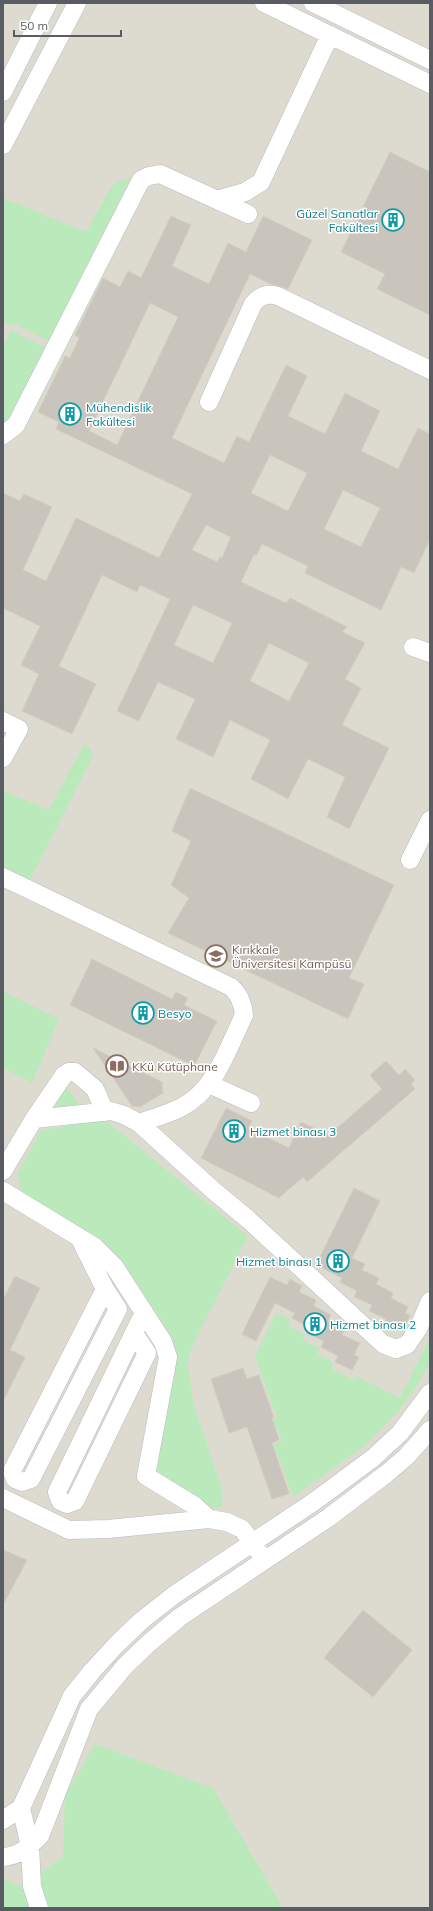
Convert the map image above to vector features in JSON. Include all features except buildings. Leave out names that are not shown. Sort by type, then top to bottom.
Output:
[{"type":"street","points":[[3,92],[48,3]]},
{"type":"street","points":[[3,145],[76,3]]},
{"type":"street","points":[[264,3],[430,84]]},
{"type":"street","points":[[313,3],[430,60]]},
{"type":"street","points":[[217,200],[245,192],[261,182],[330,35]]},
{"type":"street","points":[[3,435],[16,425],[139,183],[148,176],[160,174],[248,214]]},
{"type":"street","points":[[209,402],[253,304],[261,297],[268,295],[278,296],[430,370]]},
{"type":"street","points":[[3,721],[19,729],[3,758]]},
{"type":"street","points":[[410,860],[430,820]]},
{"type":"street","points":[[3,877],[234,990],[240,999],[244,1015],[209,1084],[194,1099],[180,1109],[139,1123]]},
{"type":"street","points":[[3,1171],[34,1119],[64,1075],[74,1072],[95,1088],[105,1112]]},
{"type":"street","points":[[209,1084],[251,1103]]},
{"type":"street","points":[[34,1119],[111,1111],[124,1115],[139,1123],[214,1191],[249,1220],[383,1344],[396,1349],[407,1344],[418,1329],[430,1301]]},
{"type":"street","points":[[3,1191],[95,1247],[108,1258],[163,1342],[168,1357],[146,1476],[196,1506],[209,1519]]},
{"type":"street","points":[[79,1237],[105,1289],[118,1309],[31,1479],[22,1482],[15,1479],[12,1470],[105,1289]]},
{"type":"street","points":[[134,1333],[147,1353],[76,1501],[67,1504],[60,1501],[57,1492],[144,1312]]},
{"type":"street","points":[[4,1825],[21,1808],[72,1696],[93,1670],[122,1639],[154,1610],[315,1501],[373,1458],[400,1433],[430,1395]]},
{"type":"street","points":[[3,1857],[18,1854],[30,1846],[40,1836],[89,1709],[137,1654],[167,1627],[328,1518],[386,1474],[411,1452],[430,1430]]},
{"type":"street","points":[[3,1498],[69,1530],[108,1529],[209,1519],[226,1522],[242,1529],[265,1560]]},
{"type":"street","points":[[21,1808],[30,1846],[32,1886],[39,1908]]},
{"type":"shaded area","name":"Kırıkkale Üniversitesi Kampüsü","points":[[3,3],[430,3],[430,1908],[3,1908]]},
{"type":"green space","points":[[131,177],[49,341],[14,323],[13,326],[3,321],[3,198],[86,232],[113,184]]},
{"type":"green space","points":[[11,330],[46,348],[10,421],[3,427],[3,345]]},
{"type":"green space","points":[[84,744],[90,748],[92,758],[29,882],[3,869],[3,791],[49,810]]},
{"type":"green space","points":[[3,991],[59,1019],[32,1083],[3,1068]]},
{"type":"green space","points":[[63,1090],[69,1090],[80,1107],[50,1116]]},
{"type":"green space","points":[[105,1120],[248,1236],[195,1341],[187,1361],[194,1405],[221,1485],[223,1506],[214,1508],[166,1480],[156,1469],[175,1366],[173,1338],[121,1259],[84,1232],[23,1195],[17,1175],[41,1130]]},
{"type":"green space","points":[[276,1313],[291,1320],[288,1326],[305,1334],[303,1340],[320,1348],[317,1354],[334,1363],[331,1369],[354,1380],[356,1376],[400,1398],[430,1338],[430,1362],[416,1387],[396,1414],[364,1446],[293,1497],[274,1444],[282,1441],[277,1428],[270,1430],[267,1422],[277,1419],[255,1356]]},
{"type":"green space","points":[[95,1744],[213,1788],[283,1908],[3,1908],[3,1879],[20,1886],[63,1857],[65,1796]]},
{"type":"place","name":"Güzel Sanatlar Fakültesi","points":[[393,220]]},
{"type":"place","name":"Mühendislik Fakültesi","points":[[70,414]]},
{"type":"place","name":"Kırıkkale Üniversitesi Kampüsü","points":[[216,956]]},
{"type":"place","name":"Besyo","points":[[143,1013]]},
{"type":"place","name":"KKü Kütüphane","points":[[117,1066]]},
{"type":"place","name":"Hizmet binası 3","points":[[234,1131]]},
{"type":"place","name":"Hizmet binası 1","points":[[338,1261]]},
{"type":"place","name":"Hizmet binası 2","points":[[315,1324]]}]
